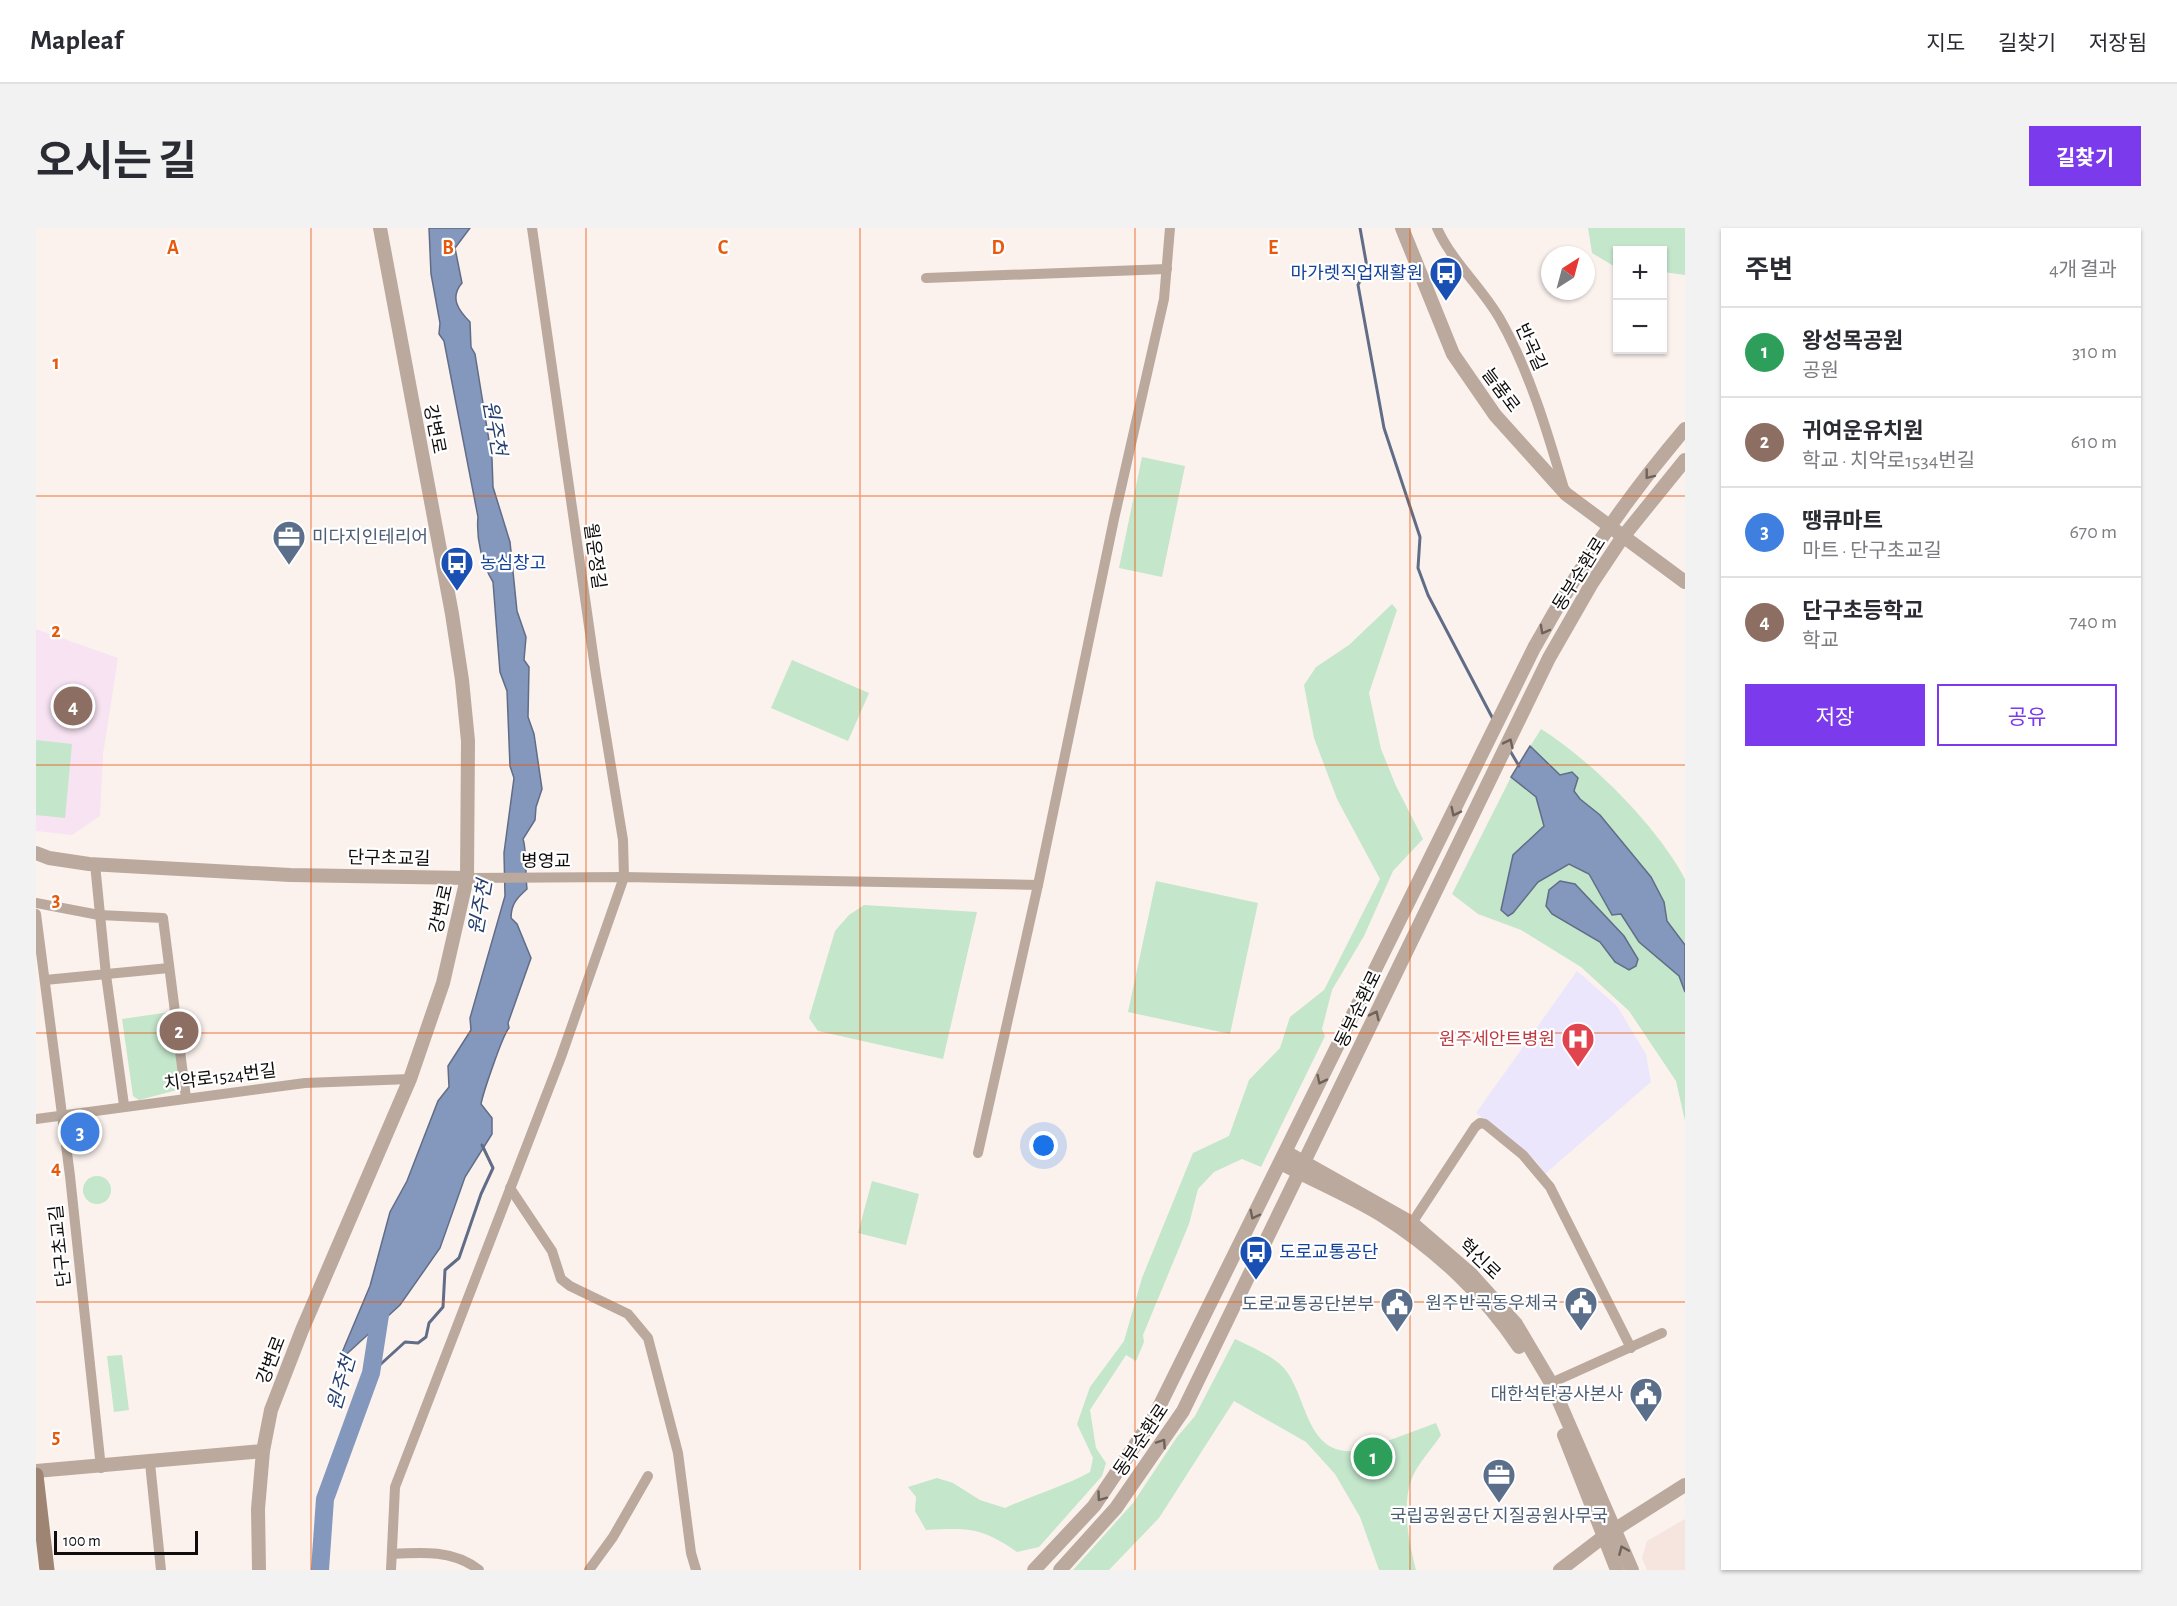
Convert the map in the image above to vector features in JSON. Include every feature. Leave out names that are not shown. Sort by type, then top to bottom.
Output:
[{"type":"main road","points":[[36,1473],[47,1570]]},
{"type":"street","name":"강변로","points":[[259,1570],[258,1509],[263,1451],[271,1410],[302,1330],[410,1079],[474,878],[468,741],[462,680],[452,614],[380,228]]},
{"type":"street","name":"월운정길","points":[[532,228],[596,675],[623,840],[624,877]]},
{"type":"street","points":[[978,1153],[1038,885],[1107,551],[1164,299],[1170,228]]},
{"type":"street","name":"늘품로","points":[[1402,228],[1453,354],[1495,415],[1566,494],[1622,538],[1685,582]]},
{"type":"street","name":"반곡길","points":[[1437,228],[1455,258],[1493,308],[1521,358],[1566,494]]},
{"type":"street","points":[[926,278],[1167,269]]},
{"type":"street","name":"동부순환로","points":[[1034,1570],[1094,1506],[1140,1440],[1190,1350],[1558,605],[1609,527],[1685,429]]},
{"type":"street","name":"동부순환로","points":[[1060,1570],[1116,1508],[1183,1411],[1300,1167],[1569,623],[1622,538],[1685,460]]},
{"type":"street","name":"단구초교길","points":[[40,857],[95,864],[290,874],[474,878]]},
{"type":"street","points":[[95,864],[106,975],[124,1106]]},
{"type":"street","name":"병영교","points":[[474,878],[624,877]]},
{"type":"street","points":[[391,1570],[394,1487],[561,1057],[624,877],[1038,885]]},
{"type":"street","points":[[36,903],[99,915],[163,918],[186,1098]]},
{"type":"street","name":"단구초교길","points":[[36,914],[63,1115],[101,1467]]},
{"type":"street","points":[[45,980],[169,968]]},
{"type":"street","name":"치악로1524번길","points":[[36,1119],[305,1083],[410,1079]]},
{"type":"street","points":[[1412,1223],[1475,1127],[1480,1123],[1485,1124],[1523,1155],[1550,1187],[1631,1348]]},
{"type":"street","points":[[1283,1158],[1300,1167]]},
{"type":"street","name":"혁신로","points":[[1300,1167],[1412,1223],[1457,1261],[1516,1324],[1548,1385],[1608,1533],[1617,1570]]},
{"type":"street","name":"혁신로","points":[[1300,1167],[1382,1215],[1434,1254],[1467,1284],[1508,1330],[1548,1385]]},
{"type":"street","points":[[510,1188],[552,1251],[561,1279],[570,1286],[628,1314],[648,1338],[678,1453],[691,1553],[696,1570]]},
{"type":"street","points":[[1548,1385],[1662,1333]]},
{"type":"street","points":[[36,1473],[263,1451]]},
{"type":"street","points":[[150,1463],[161,1570]]},
{"type":"street","points":[[590,1570],[613,1537],[648,1476]]},
{"type":"street","points":[[1560,1570],[1608,1533],[1685,1485]]},
{"type":"street","name":"혁신로","points":[[1608,1533],[1632,1570]]},
{"type":"street","points":[[392,1554],[426,1552],[460,1558],[479,1570]]},
{"type":"shaded area","points":[[36,629],[118,658],[103,754],[100,816],[72,835],[36,831]]},
{"type":"shaded area","name":"원주세안트병원","points":[[1577,971],[1617,1006],[1646,1054],[1651,1082],[1545,1174],[1537,1162],[1476,1113]]},
{"type":"shaded area","points":[[1685,1519],[1685,1570],[1647,1570],[1642,1558],[1647,1541]]},
{"type":"green space","points":[[1588,228],[1685,228],[1685,275],[1667,273],[1667,246],[1613,246],[1613,266],[1595,255],[1595,246],[1591,246]]},
{"type":"green space","points":[[1142,457],[1185,466],[1162,577],[1119,568]]},
{"type":"green space","points":[[1392,604],[1397,610],[1369,693],[1381,749],[1396,786],[1423,839],[1393,871],[1364,936],[1332,990],[1322,1029],[1325,1036],[1261,1167],[1242,1159],[1214,1172],[1198,1189],[1189,1224],[1143,1335],[1144,1342],[1136,1361],[1126,1355],[1090,1410],[1096,1448],[1106,1463],[1102,1476],[1039,1547],[1017,1552],[994,1538],[974,1531],[926,1530],[915,1511],[916,1497],[908,1487],[937,1478],[953,1483],[980,1500],[1005,1508],[1090,1472],[1093,1458],[1077,1424],[1090,1387],[1124,1341],[1142,1278],[1193,1153],[1229,1136],[1249,1080],[1280,1048],[1290,1017],[1324,990],[1380,879],[1337,799],[1314,738],[1304,685],[1316,667],[1349,645]]},
{"type":"green space","points":[[792,660],[869,693],[848,741],[771,708]]},
{"type":"green space","points":[[1541,729],[1581,758],[1622,796],[1658,838],[1685,879],[1685,1121],[1676,1081],[1629,1011],[1581,967],[1521,930],[1478,914],[1452,894],[1511,777]]},
{"type":"green space","points":[[36,740],[72,744],[65,818],[36,815]]},
{"type":"green space","points":[[1156,881],[1258,903],[1230,1034],[1128,1012]]},
{"type":"green space","points":[[864,905],[977,912],[943,1059],[818,1031],[809,1018],[835,931],[849,915]]},
{"type":"green space","points":[[170,1012],[181,1089],[139,1100],[133,1096],[122,1019]]},
{"type":"green space","points":[[97,1176],[107,1180],[111,1190],[107,1200],[97,1204],[87,1200],[83,1190],[87,1180]]},
{"type":"green space","points":[[872,1181],[919,1194],[906,1245],[858,1233]]},
{"type":"green space","points":[[1235,1339],[1265,1354],[1284,1369],[1296,1388],[1313,1428],[1331,1447],[1345,1451],[1363,1450],[1436,1423],[1441,1435],[1415,1472],[1407,1500],[1409,1536],[1416,1570],[1379,1570],[1360,1517],[1335,1474],[1306,1442],[1234,1401],[1159,1518],[1109,1570],[1073,1570],[1133,1503],[1177,1437],[1195,1416]]},
{"type":"green space","points":[[122,1355],[129,1410],[114,1412],[107,1356]]},
{"type":"water","points":[[429,228],[470,228],[455,248],[462,283],[456,299],[459,309],[470,322],[471,347],[475,354],[492,459],[493,487],[510,542],[517,611],[526,637],[524,660],[529,667],[528,717],[534,734],[542,789],[536,807],[535,820],[523,839],[527,889],[515,902],[511,913],[511,918],[517,924],[531,958],[508,1023],[509,1028],[498,1052],[481,1104],[492,1118],[492,1134],[465,1177],[440,1248],[400,1305],[338,1362],[370,1286],[390,1212],[407,1181],[438,1101],[449,1087],[448,1066],[471,1030],[470,1018],[505,896],[504,853],[514,778],[510,766],[507,691],[500,672],[493,582],[481,551],[478,517],[444,341],[439,334],[440,323],[431,274]]},
{"type":"water","points":[[1530,746],[1560,775],[1572,772],[1578,778],[1574,791],[1580,799],[1600,815],[1651,877],[1664,902],[1667,921],[1685,945],[1685,992],[1679,976],[1639,942],[1621,914],[1612,915],[1589,874],[1569,864],[1538,882],[1513,913],[1508,916],[1501,910],[1513,855],[1544,826],[1536,797],[1511,777]]},
{"type":"water","points":[[1560,881],[1575,884],[1624,936],[1638,959],[1636,966],[1629,970],[1615,962],[1600,942],[1552,914],[1546,906],[1549,890]]},
{"type":"waterway","points":[[1360,228],[1367,267],[1358,285],[1384,428],[1420,537],[1418,568],[1428,595],[1493,719]]},
{"type":"waterway","points":[[1509,749],[1519,766]]},
{"type":"waterway","points":[[371,1373],[405,1342],[418,1343],[426,1337],[429,1323],[443,1307],[445,1270],[459,1258],[481,1194],[493,1168],[482,1145]]},
{"type":"waterway","name":"원주천","points":[[320,1570],[325,1499],[371,1373],[382,1302]]},
{"type":"place","name":"마가렛직업재활원","points":[[1446,302]]},
{"type":"place","name":"미다지인테리어","points":[[289,566]]},
{"type":"place","name":"농심창고","points":[[457,592]]},
{"type":"place","name":"단구초등학교","points":[[73,706]]},
{"type":"place","name":"귀여운유치원","points":[[179,1031]]},
{"type":"place","name":"원주세안트병원","points":[[1578,1068]]},
{"type":"place","name":"땡큐마트","points":[[80,1132]]},
{"type":"place","name":"도로교통공단","points":[[1256,1281]]},
{"type":"place","name":"원주반곡동우체국","points":[[1581,1332]]},
{"type":"place","name":"도로교통공단본부","points":[[1397,1333]]},
{"type":"place","name":"대한석탄공사본사","points":[[1646,1423]]},
{"type":"place","name":"왕성목공원","points":[[1373,1457]]},
{"type":"place","name":"국립공원공단 지질공원사무국","points":[[1499,1504]]}]
